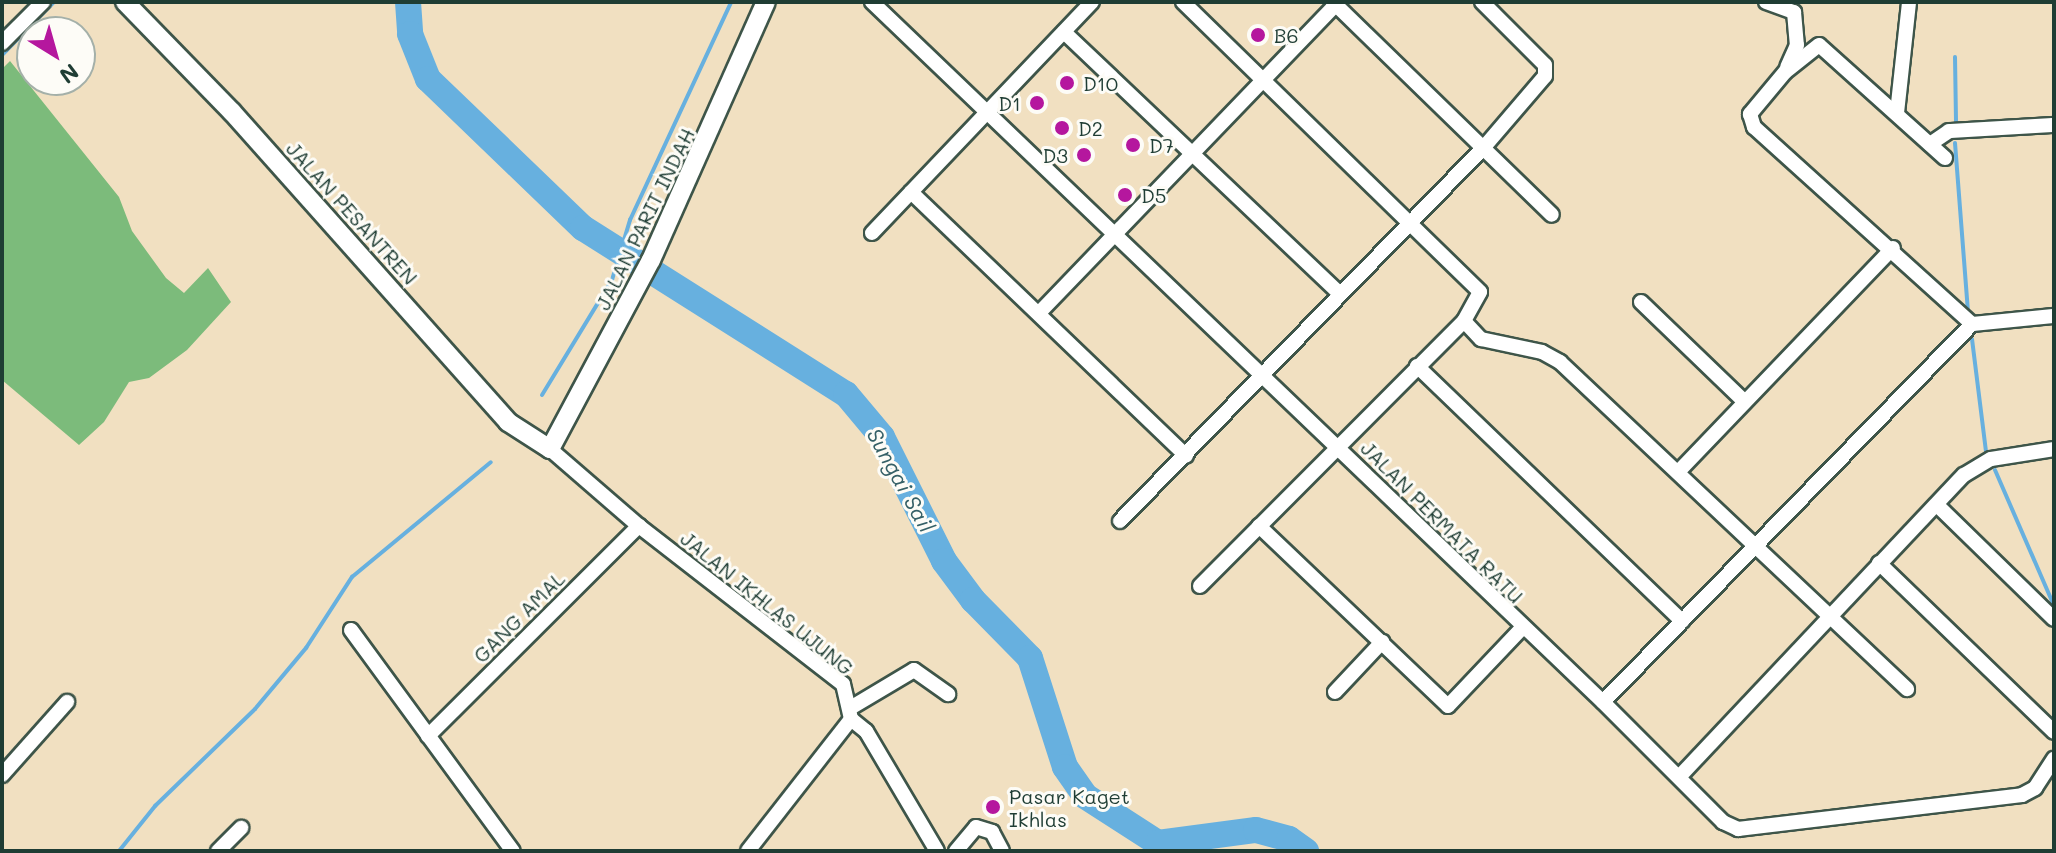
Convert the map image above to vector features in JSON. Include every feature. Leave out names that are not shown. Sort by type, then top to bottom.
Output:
[{"type":"main road","name":"JALAN PESANTREN","points":[[125,2],[232,112],[508,422],[550,449]]},
{"type":"main road","name":"JALAN PARIT INDAH","points":[[550,449],[613,334],[665,229],[766,2]]},
{"type":"street","points":[[2,43],[43,2]]},
{"type":"street","name":"JALAN PERMATA RATU","points":[[872,2],[1337,445],[1521,629],[1603,702],[1723,822],[1749,830],[2022,795],[2035,788],[2054,759]]},
{"type":"street","points":[[872,233],[1092,2]]},
{"type":"street","points":[[1183,2],[1480,288],[1464,321],[1337,445],[1200,586]]},
{"type":"street","points":[[1120,521],[1485,146],[1548,69],[1482,2]]},
{"type":"street","points":[[1766,2],[1794,7],[1797,45],[1785,72]]},
{"type":"street","points":[[1897,113],[1909,2]]},
{"type":"street","points":[[1039,313],[1194,155],[1336,3],[1552,215]]},
{"type":"street","points":[[1064,32],[1339,293]]},
{"type":"street","points":[[1945,158],[1819,45],[1785,72],[1752,110],[1750,122],[1893,248],[1972,324]]},
{"type":"street","points":[[1930,144],[1949,131],[2054,125]]},
{"type":"street","points":[[911,192],[1186,456]]},
{"type":"street","points":[[1679,471],[1893,248]]},
{"type":"street","points":[[1641,302],[1745,402]]},
{"type":"street","points":[[1603,702],[1972,324],[2054,316]]},
{"type":"street","points":[[1464,321],[1481,339],[1542,352],[1560,362],[1907,689]]},
{"type":"street","points":[[1417,366],[1682,621]]},
{"type":"street","name":"JALAN IKHLAS UJUNG","points":[[550,449],[639,526],[843,684],[852,713],[866,731],[937,851]]},
{"type":"street","points":[[1679,777],[1964,475],[1991,459],[2054,449]]},
{"type":"street","points":[[1937,505],[2054,619]]},
{"type":"street","name":"GANG AMAL","points":[[428,736],[639,526]]},
{"type":"street","points":[[1259,526],[1448,706],[1521,629]]},
{"type":"street","points":[[1879,563],[2054,732]]},
{"type":"street","points":[[351,630],[513,851]]},
{"type":"street","points":[[1335,692],[1382,642]]},
{"type":"street","points":[[748,851],[852,713],[914,670],[948,694]]},
{"type":"street","points":[[2,775],[67,702]]},
{"type":"street","points":[[956,851],[976,827],[992,832],[1002,851]]},
{"type":"street","points":[[218,851],[241,828]]},
{"type":"green space","points":[[10,61],[16,68],[16,96],[38,96],[119,197],[132,231],[166,278],[184,293],[208,268],[231,302],[187,350],[149,378],[129,382],[104,422],[79,445],[2,380],[2,69]]},
{"type":"waterway","points":[[2,55],[54,2]]},
{"type":"waterway","name":"Sungai Sail","points":[[408,2],[410,34],[428,79],[583,228],[846,394],[882,437],[944,561],[973,600],[1030,658],[1065,767],[1085,796],[1158,843],[1256,830],[1289,839],[1306,851]]},
{"type":"waterway","points":[[542,395],[612,280],[630,220],[731,2]]},
{"type":"waterway","points":[[1955,57],[1956,122]]},
{"type":"waterway","points":[[1955,143],[1968,311]]},
{"type":"waterway","points":[[1972,339],[1986,451]]},
{"type":"waterway","points":[[119,851],[155,806],[255,709],[306,648],[352,577],[491,462]]},
{"type":"waterway","points":[[1995,470],[2054,606]]},
{"type":"place","name":"B6","points":[[1258,35]]},
{"type":"place","name":"D10","points":[[1067,83]]},
{"type":"place","name":"D1","points":[[1037,103]]},
{"type":"place","name":"D2","points":[[1062,128]]},
{"type":"place","name":"D7","points":[[1133,145]]},
{"type":"place","name":"D3","points":[[1084,155]]},
{"type":"place","name":"D5","points":[[1125,195]]},
{"type":"place","name":"Pasar Kaget Ikhlas","points":[[993,807]]}]
